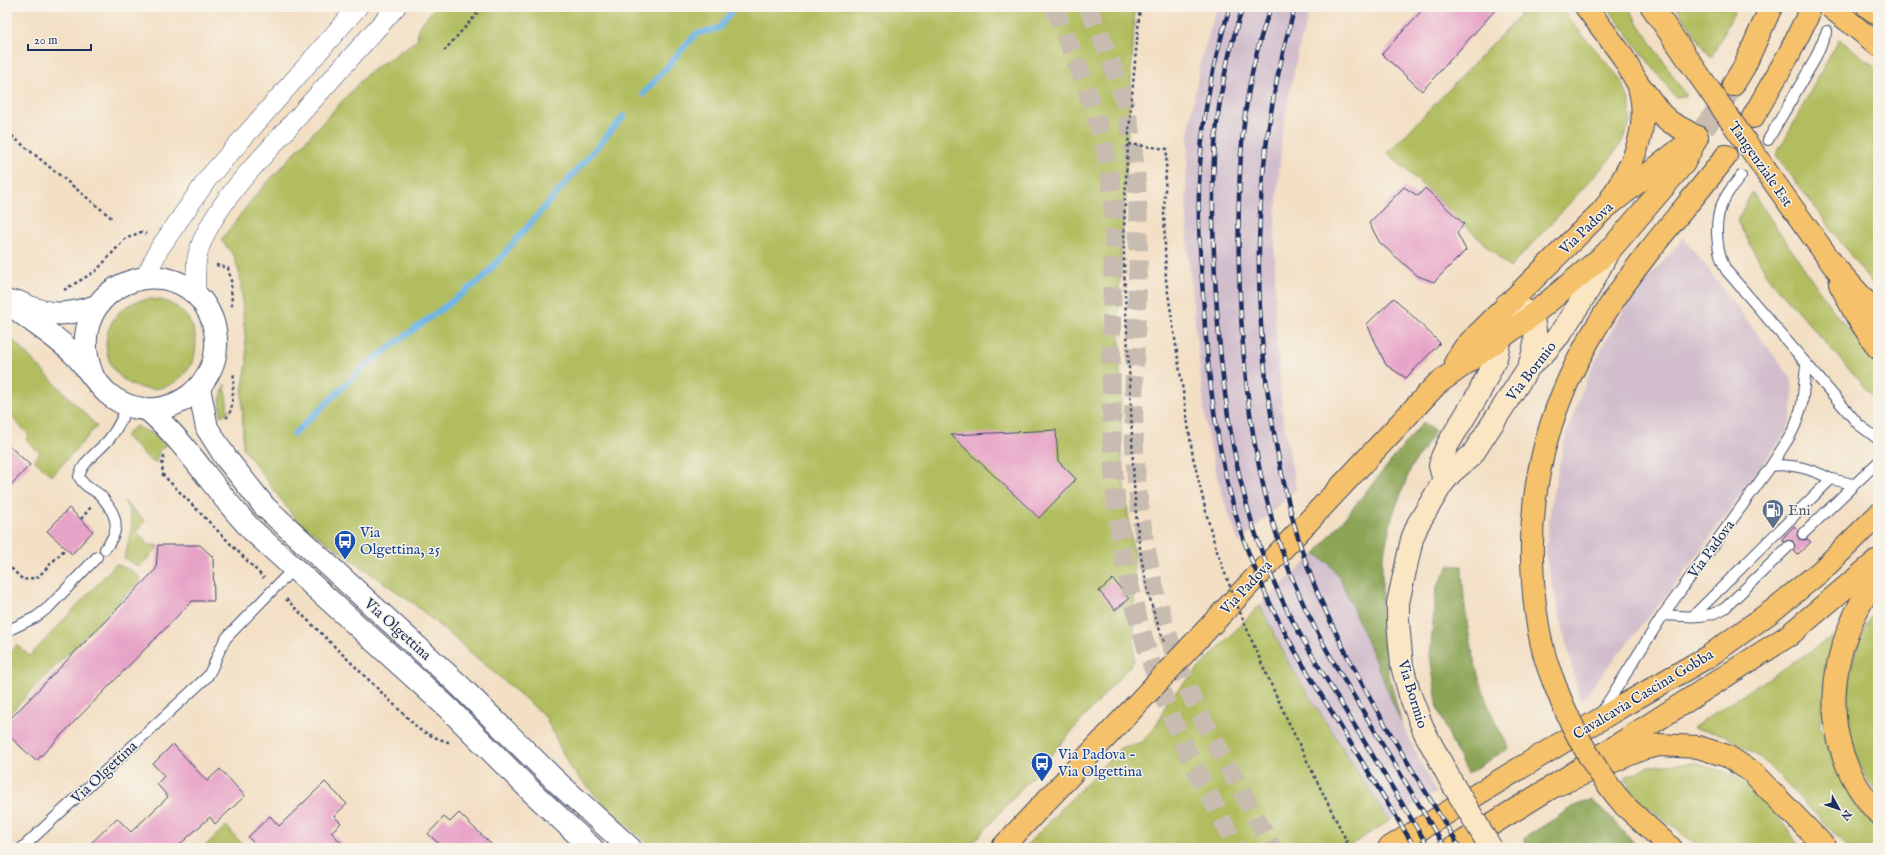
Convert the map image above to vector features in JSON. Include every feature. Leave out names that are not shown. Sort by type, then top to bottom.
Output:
[{"type":"main road","points":[[1586,7],[1621,54],[1637,82],[1660,114],[1670,122],[1700,132]]},
{"type":"main road","name":"Tangenziale Est","points":[[1652,7],[1834,266],[1878,315]]},
{"type":"main road","points":[[1733,85],[1744,67],[1772,7]]},
{"type":"main road","points":[[1830,7],[1878,44]]},
{"type":"main road","points":[[1868,7],[1878,14]]},
{"type":"main road","points":[[1753,117],[1786,60],[1808,15]]},
{"type":"main road","points":[[1604,209],[1624,180],[1641,135],[1643,107],[1637,82]]},
{"type":"main road","name":"Via Padova","points":[[1002,848],[1444,378],[1465,347],[1604,209],[1700,132]]},
{"type":"main road","name":"Via Padova","points":[[1444,378],[1530,317],[1610,250],[1684,163],[1700,132]]},
{"type":"main road","points":[[1671,848],[1625,806],[1602,778],[1570,722],[1553,680],[1540,637],[1532,581],[1531,532],[1541,461],[1559,401],[1583,349],[1612,301],[1657,241],[1726,156]]},
{"type":"main road","name":"Via Bormio","points":[[1491,848],[1452,784],[1424,731],[1410,695],[1402,666],[1398,622],[1398,603],[1412,539],[1418,524],[1442,484],[1452,472],[1472,455],[1529,368],[1546,352],[1560,334],[1589,289],[1610,250]]},
{"type":"main road","points":[[1834,266],[1842,291],[1872,341],[1878,348]]},
{"type":"main road","points":[[1501,338],[1507,304],[1523,309],[1530,317],[1536,335],[1529,368]]},
{"type":"main road","name":"Via Bormio","points":[[1442,484],[1443,477],[1440,466],[1442,457],[1448,444],[1479,394],[1496,358],[1501,338]]},
{"type":"main road","name":"Cavalcavia Cascina Gobba","points":[[1389,848],[1709,656],[1767,615],[1821,571],[1878,515]]},
{"type":"main road","name":"Cavalcavia Cascina Gobba","points":[[1453,848],[1552,787],[1788,636],[1878,560]]},
{"type":"main road","points":[[1878,576],[1854,615],[1839,655],[1834,708],[1837,737],[1846,760],[1861,791],[1878,813]]},
{"type":"main road","points":[[1552,787],[1642,749],[1659,745],[1698,747],[1726,756],[1752,772],[1826,848]]},
{"type":"street","points":[[145,278],[159,249],[209,176],[358,7]]},
{"type":"street","points":[[196,296],[198,257],[210,226],[227,199],[246,175],[396,7]]},
{"type":"street","points":[[92,374],[87,360],[85,346],[86,332],[90,318],[97,306],[105,297],[118,287],[134,280],[145,278],[162,279],[178,284],[196,296],[210,314],[216,335],[216,347],[211,368],[199,388],[182,402],[171,406],[148,410]]},
{"type":"street","points":[[7,297],[34,310],[52,314],[75,312],[97,306]]},
{"type":"street","name":"Via Olgettina","points":[[7,301],[70,350],[106,392],[127,405],[148,410],[166,425],[188,451],[231,508],[294,569],[449,709],[533,793],[592,848]]},
{"type":"street","name":"Via Olgettina","points":[[199,388],[207,428],[226,458],[265,507],[458,684],[577,801],[630,848]]},
{"type":"lane","points":[[1768,140],[1814,61],[1827,31]]},
{"type":"lane","points":[[1740,176],[1726,196],[1720,210],[1718,238],[1723,264],[1726,270],[1806,366],[1859,425],[1878,439]]},
{"type":"lane","name":"Via Padova","points":[[1594,724],[1663,615],[1771,466],[1795,426],[1802,405],[1806,366]]},
{"type":"lane","points":[[104,549],[116,532],[117,527],[114,516],[101,495],[86,487],[80,477],[81,469],[110,439],[121,422],[127,405]]},
{"type":"lane","points":[[1802,534],[1853,484],[1878,462]]},
{"type":"lane","points":[[1771,466],[1790,465],[1807,468],[1831,478],[1853,484]]},
{"type":"lane","points":[[1693,616],[1831,478]]},
{"type":"lane","points":[[1663,615],[1709,616],[1725,608],[1789,546]]},
{"type":"lane","points":[[7,631],[36,617],[49,607],[97,557]]},
{"type":"lane","name":"Via Olgettina","points":[[22,848],[207,677],[215,664],[220,649],[227,637],[294,569]]},
{"type":"path","points":[[444,51],[483,7]]},
{"type":"path","points":[[1140,7],[1129,144],[1124,248],[1135,507],[1146,579],[1157,625],[1174,664]]},
{"type":"path","points":[[7,132],[113,219]]},
{"type":"path","points":[[1129,144],[1167,149],[1164,212],[1166,280],[1193,457],[1217,550],[1249,637],[1288,724],[1350,848]]},
{"type":"path","points":[[61,292],[96,271],[125,239],[141,232],[150,236]]},
{"type":"path","points":[[164,452],[162,465],[163,475],[274,588],[420,730],[434,737],[453,743]]},
{"type":"path","points":[[7,564],[23,580],[38,577],[66,548]]},
{"type":"shaded area","points":[[1217,7],[1310,7],[1297,56],[1282,133],[1275,228],[1275,323],[1283,418],[1296,489],[1239,543],[1222,494],[1207,435],[1188,255],[1186,186],[1189,130],[1200,63]]},
{"type":"shaded area","points":[[1684,238],[1789,375],[1792,380],[1793,392],[1792,415],[1787,431],[1687,569],[1580,702],[1545,554],[1552,498],[1566,434],[1586,381],[1607,338],[1639,289]]},
{"type":"shaded area","points":[[1315,554],[1328,563],[1339,576],[1401,722],[1436,793],[1389,821],[1289,664],[1260,605]]},
{"type":"green space","points":[[435,7],[1135,7],[1119,291],[1122,471],[1134,557],[1134,661],[969,848],[653,848],[607,808],[570,768],[545,716],[414,604],[296,520],[243,448],[242,393],[247,362],[240,276],[234,256],[221,240],[254,197],[368,73],[417,40],[418,28]]},
{"type":"green space","points":[[1520,7],[1559,7],[1622,81],[1630,103],[1630,124],[1621,143],[1610,159],[1510,268],[1388,153],[1519,16]]},
{"type":"green space","points":[[1607,7],[1628,7],[1686,96],[1675,97]]},
{"type":"green space","points":[[1676,7],[1737,7],[1711,58]]},
{"type":"green space","points":[[1839,39],[1878,69],[1878,292],[1776,155]]},
{"type":"green space","points":[[1752,192],[1835,313],[1878,362],[1878,403],[1769,278],[1737,221]]},
{"type":"green space","points":[[151,299],[168,303],[183,312],[192,327],[196,344],[192,361],[183,376],[168,385],[151,389],[134,385],[119,376],[110,361],[106,344],[110,327],[119,312],[134,303]]},
{"type":"green space","points":[[7,334],[97,426],[52,476],[34,460],[40,453],[26,440],[29,435],[7,413]]},
{"type":"green space","points":[[225,384],[228,412],[221,416],[220,400]]},
{"type":"green space","points":[[1423,422],[1435,431],[1411,468],[1392,517],[1382,562],[1382,614],[1386,663],[1401,722],[1339,576],[1328,563],[1315,554]]},
{"type":"green space","points":[[135,426],[152,433],[166,445],[159,451],[156,462],[152,462],[125,436]]},
{"type":"green space","points":[[124,501],[145,521],[136,532],[150,545],[158,545],[158,548],[139,567],[124,558],[131,535],[132,523]]},
{"type":"green space","points":[[116,564],[133,571],[141,579],[7,716],[7,655],[17,645],[30,656]]},
{"type":"green space","points":[[1449,565],[1462,566],[1467,622],[1474,659],[1484,695],[1497,726],[1509,748],[1467,774],[1438,709],[1430,655],[1436,588]]},
{"type":"green space","points":[[1260,605],[1289,664],[1389,821],[1346,848],[1024,848],[1120,748],[1142,742],[1158,723],[1167,701]]},
{"type":"green space","points":[[1878,607],[1878,794],[1864,774],[1857,758],[1852,741],[1848,706],[1851,670],[1855,653],[1863,632]]},
{"type":"green space","points":[[1832,637],[1820,725],[1855,799],[1878,829],[1878,848],[1848,848],[1762,759],[1724,735],[1692,728]]},
{"type":"green space","points":[[1695,763],[1735,775],[1772,809],[1802,848],[1701,848],[1637,799],[1624,778],[1649,766]]},
{"type":"green space","points":[[1592,800],[1639,848],[1528,848],[1524,838],[1576,805]]},
{"type":"green space","points":[[226,826],[246,848],[203,848]]},
{"type":"building","points":[[1425,7],[1498,7],[1422,91],[1382,54]]},
{"type":"building","points":[[1404,187],[1418,196],[1425,188],[1464,224],[1457,233],[1466,250],[1434,282],[1418,276],[1380,243],[1369,223]]},
{"type":"building","points":[[1394,298],[1440,343],[1406,378],[1386,365],[1367,324]]},
{"type":"building","points":[[1056,430],[1058,461],[1076,479],[1039,518],[951,435]]},
{"type":"building","points":[[7,444],[30,465],[7,489]]},
{"type":"building","points":[[69,508],[93,531],[72,554],[47,531]]},
{"type":"building","points":[[1794,526],[1798,530],[1797,535],[1799,539],[1807,539],[1811,542],[1797,555],[1793,551],[1795,545],[1793,541],[1788,540],[1784,542],[1782,539]]},
{"type":"building","points":[[158,545],[200,545],[213,557],[214,601],[192,601],[36,761],[7,734],[7,722],[156,569]]},
{"type":"building","points":[[1113,579],[1129,599],[1115,610],[1099,591]]},
{"type":"building","points":[[173,744],[207,781],[220,769],[245,796],[215,824],[210,817],[176,848],[86,848],[117,818],[131,832],[168,797],[157,784],[164,776],[153,764]]},
{"type":"building","points":[[325,782],[347,804],[334,816],[341,823],[331,832],[346,848],[259,848],[248,837],[270,816],[279,826]]},
{"type":"building","points":[[459,813],[495,848],[444,848],[428,834],[444,817],[450,822]]},
{"type":"waterway","points":[[643,94],[696,34],[719,28],[735,7]]},
{"type":"waterway","points":[[294,434],[366,365],[482,279],[624,116]]},
{"type":"tunnel","points":[[1054,7],[1081,74],[1097,120],[1112,191],[1114,230],[1111,380],[1113,464],[1121,543],[1130,588],[1149,655],[1164,698],[1180,736],[1237,848]]},
{"type":"tunnel","points":[[1088,7],[1106,48],[1121,90],[1128,119],[1135,164],[1138,209],[1138,255],[1134,439],[1140,510],[1149,562],[1161,613],[1169,639],[1192,696],[1203,720],[1272,848]]},
{"type":"tunnel","points":[[1704,128],[1718,110],[1730,90]]},
{"type":"railway","points":[[1230,7],[1210,85],[1201,145],[1199,181],[1200,247],[1207,356],[1220,449],[1234,509],[1243,538],[1267,597],[1298,657],[1415,848]]},
{"type":"railway","points":[[1243,7],[1232,44],[1218,115],[1214,150],[1213,185],[1214,257],[1222,370],[1233,445],[1241,482],[1263,554],[1277,589],[1292,620],[1429,848]]},
{"type":"railway","points":[[1271,7],[1261,38],[1247,103],[1240,169],[1239,202],[1240,307],[1246,385],[1258,462],[1267,501],[1278,538],[1291,575],[1317,632],[1445,848]]},
{"type":"railway","points":[[1295,7],[1271,110],[1264,163],[1260,216],[1259,269],[1261,322],[1265,375],[1277,449],[1286,494],[1298,539],[1322,603],[1369,697],[1460,848]]},
{"type":"place","name":"Eni","points":[[1773,530]]},
{"type":"place","name":"Via Olgettina, 25","points":[[345,560]]},
{"type":"place","name":"Via Padova - Via Olgettina","points":[[1042,782]]}]
